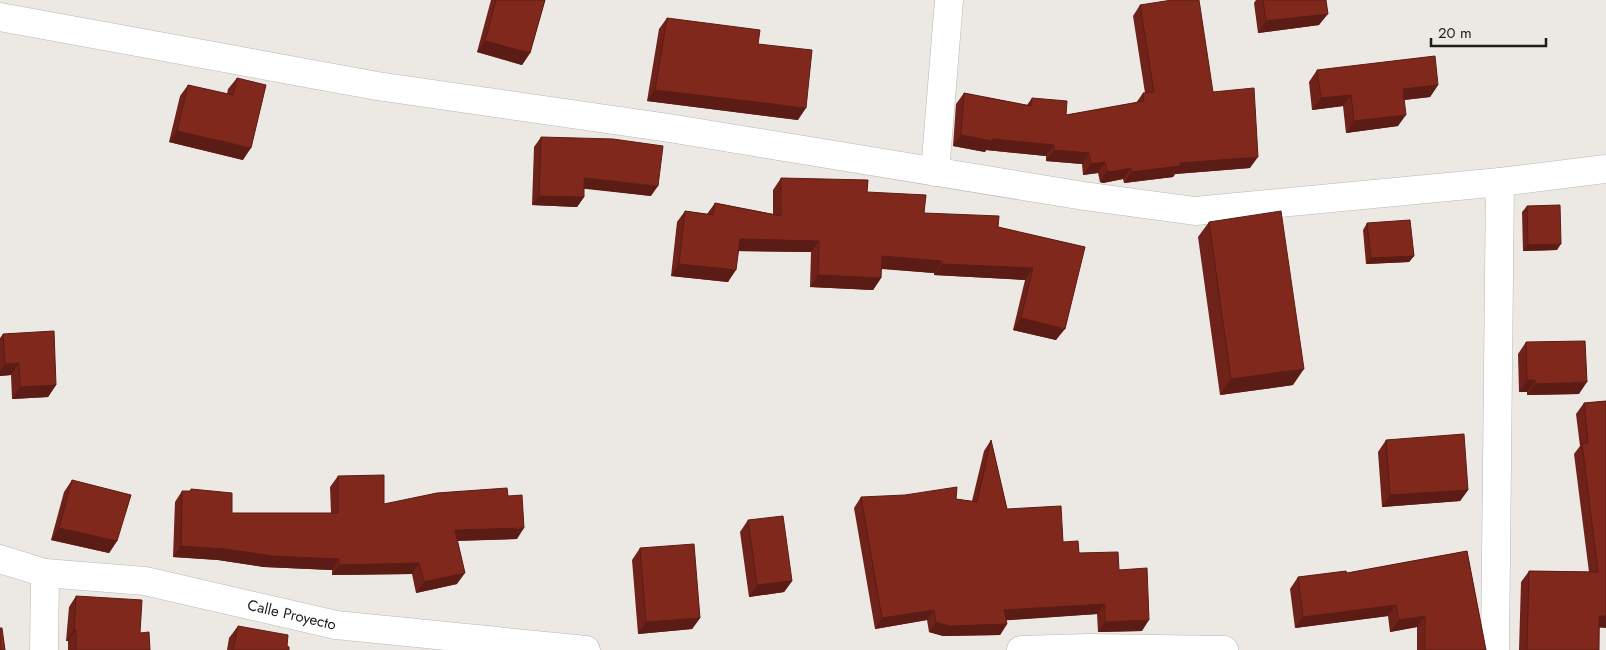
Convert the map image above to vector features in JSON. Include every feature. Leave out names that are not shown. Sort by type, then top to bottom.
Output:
[{"type":"street","points":[[935,172],[949,0]]},
{"type":"street","points":[[0,17],[377,86],[669,128],[1084,196],[1195,211],[1500,182],[1606,168]]},
{"type":"street","points":[[1495,650],[1500,182]]},
{"type":"street","name":"Calle Proyecto","points":[[0,559],[45,573],[145,581],[336,625],[586,650]]},
{"type":"street","points":[[44,650],[45,573]]},
{"type":"street","points":[[1021,650],[1088,648],[1224,650]]},
{"type":"building","points":[[496,0],[545,0],[530,53],[485,41]]},
{"type":"building","points":[[1172,0],[1199,0],[1213,92],[1254,88],[1258,157],[1180,163],[1180,166],[1131,172],[1131,168],[1110,172],[1107,171],[1105,162],[1091,164],[1089,153],[1054,150],[1054,145],[993,139],[992,141],[961,135],[964,93],[1031,106],[1032,98],[1067,101],[1066,115],[1144,101],[1143,93],[1154,92],[1140,5]]},
{"type":"building","points":[[1263,0],[1326,0],[1328,14],[1266,21]]},
{"type":"building","points":[[667,18],[760,30],[758,44],[812,50],[806,108],[655,90]]},
{"type":"building","points":[[1435,56],[1438,85],[1403,89],[1406,115],[1354,121],[1351,95],[1321,98],[1317,70]]},
{"type":"building","points":[[237,78],[266,85],[251,148],[177,131],[188,85],[233,95]]},
{"type":"building","points":[[541,137],[613,139],[663,146],[658,186],[584,178],[584,197],[539,196]]},
{"type":"building","points":[[781,178],[868,180],[867,192],[926,195],[924,213],[999,216],[998,227],[1085,247],[1065,329],[1021,318],[1033,268],[942,264],[942,261],[882,256],[881,278],[818,275],[819,241],[740,239],[736,270],[679,264],[685,211],[713,215],[715,203],[781,216]]},
{"type":"building","points":[[1560,205],[1561,244],[1528,245],[1527,206]]},
{"type":"building","points":[[1281,211],[1304,369],[1231,379],[1209,222]]},
{"type":"building","points":[[1410,220],[1414,256],[1371,258],[1367,223]]},
{"type":"building","points":[[54,331],[56,385],[20,387],[19,363],[5,364],[3,334]]},
{"type":"building","points":[[1585,341],[1587,382],[1535,384],[1535,380],[1527,380],[1526,342]]},
{"type":"building","points":[[1606,401],[1606,616],[1599,616],[1599,650],[1527,650],[1529,571],[1598,572],[1582,443],[1588,443],[1584,403]]},
{"type":"building","points":[[1464,434],[1468,490],[1390,495],[1386,440]]},
{"type":"building","points":[[991,440],[1007,509],[1061,506],[1063,542],[1078,541],[1079,553],[1118,552],[1119,570],[1147,568],[1149,620],[1105,622],[1105,604],[1004,610],[1007,624],[950,626],[936,622],[934,610],[882,618],[861,497],[905,495],[957,487],[956,499],[977,502]]},
{"type":"building","points":[[384,475],[384,504],[437,493],[507,488],[508,496],[522,495],[524,528],[455,530],[465,573],[424,582],[419,563],[339,565],[339,559],[272,556],[225,549],[181,546],[182,491],[191,491],[191,489],[232,493],[232,513],[338,513],[338,476]]},
{"type":"building","points":[[72,480],[131,495],[117,541],[59,528]]},
{"type":"building","points":[[783,516],[792,581],[757,585],[748,520]]},
{"type":"building","points":[[694,544],[700,618],[646,622],[640,548]]},
{"type":"building","points":[[1467,551],[1486,650],[1425,650],[1425,616],[1399,620],[1396,605],[1303,617],[1298,577],[1346,571],[1347,573]]},
{"type":"building","points":[[76,596],[142,600],[140,633],[149,632],[150,650],[76,650],[76,630],[74,630]]},
{"type":"building","points":[[238,626],[288,635],[287,646],[289,650],[233,650]]},
{"type":"building","points":[[0,628],[2,628],[5,650],[0,650]]}]
